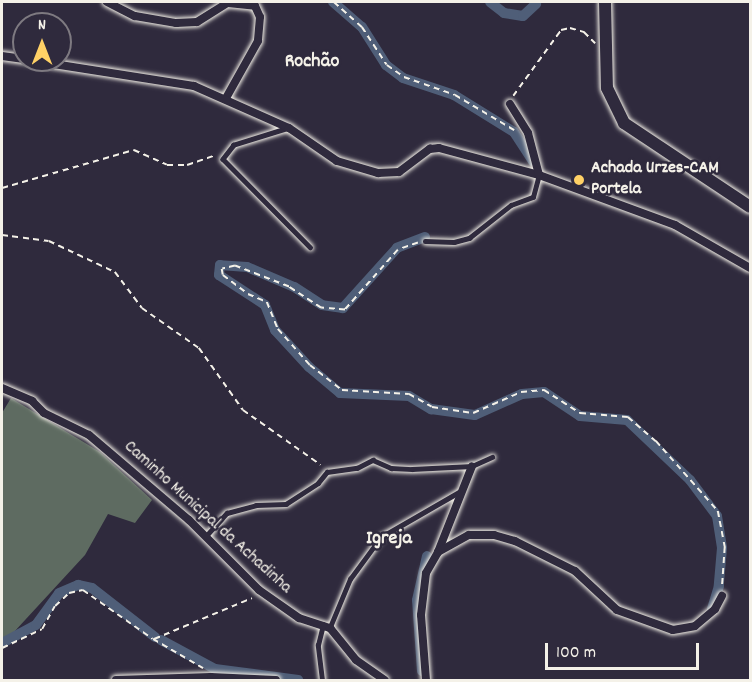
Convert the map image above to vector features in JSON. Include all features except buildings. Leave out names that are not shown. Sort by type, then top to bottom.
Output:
[{"type":"main road","points":[[605,2],[607,88],[624,123],[750,207]]},
{"type":"street","points":[[107,2],[135,16],[176,23],[196,22],[228,3],[255,6],[260,17],[258,41],[226,98]]},
{"type":"street","points":[[72,67],[194,86],[226,98],[289,128],[338,160],[378,173],[399,172],[430,149],[439,148],[539,175],[675,225],[750,268]]},
{"type":"street","points":[[510,104],[528,133],[539,175]]},
{"type":"street","name":"Caminho Municipal da Achadinha","points":[[2,388],[32,401],[44,413],[88,435],[206,536],[259,590],[298,618],[326,626]]},
{"type":"street","points":[[426,681],[421,615],[426,573],[438,552],[459,492],[472,466]]},
{"type":"street","points":[[438,552],[469,535],[494,535],[515,541],[575,571],[618,610],[673,630],[695,626],[715,609],[722,596]]},
{"type":"street","points":[[326,626],[357,660],[385,681]]},
{"type":"street","points":[[116,681],[209,674],[276,681]]},
{"type":"lane","points":[[289,128],[234,145],[225,152],[226,166],[310,247]]},
{"type":"lane","points":[[425,241],[454,242],[469,238],[512,205],[533,197],[539,175]]},
{"type":"lane","points":[[206,536],[227,513],[256,505],[286,504],[318,483],[327,472],[357,468],[373,459],[391,468],[412,470],[472,466],[492,457]]},
{"type":"lane","points":[[322,681],[318,645],[350,579],[381,537],[459,492]]},
{"type":"path","points":[[334,2],[362,27],[387,65],[404,77],[455,95],[515,131]]},
{"type":"path","points":[[510,104],[517,85],[561,30],[570,28],[584,32],[606,54]]},
{"type":"path","points":[[2,188],[134,150],[167,165],[187,165],[225,152]]},
{"type":"path","points":[[2,235],[50,241],[115,273],[142,308],[199,348],[243,410],[327,472]]},
{"type":"path","points":[[425,241],[398,250],[345,310],[321,308],[289,287],[235,266],[222,269],[223,275],[248,294],[267,302],[278,329],[310,365],[342,390],[409,394],[432,407],[473,413],[521,392],[544,390],[580,413],[628,417],[656,441],[718,511],[725,547],[722,596]]},
{"type":"path","points":[[2,648],[42,628],[54,606],[69,594],[83,590],[153,639],[209,674]]},
{"type":"path","points":[[153,639],[255,597],[259,590]]},
{"type":"green space","points":[[11,398],[100,452],[152,500],[135,523],[108,514],[85,555],[2,645],[2,413]]},
{"type":"waterway","points":[[333,2],[362,27],[386,65],[403,78],[454,95],[514,132],[533,161]]},
{"type":"waterway","points":[[490,2],[504,13],[523,16],[536,4]]},
{"type":"waterway","points":[[425,237],[397,248],[343,308],[322,305],[294,287],[247,267],[220,265],[219,275],[265,305],[275,330],[309,367],[340,393],[409,396],[431,409],[475,415],[522,394],[544,392],[580,416],[627,420],[690,480],[717,516],[722,548],[719,586],[712,609]]},
{"type":"waterway","points":[[422,671],[417,600],[427,556]]},
{"type":"waterway","points":[[2,643],[36,625],[59,593],[78,585],[92,588],[155,637]]},
{"type":"waterway","points":[[161,640],[215,669],[298,680]]},
{"type":"place","name":"Achada Urzes-CAM Portela","points":[[579,180]]},
{"type":"district","name":"Rochão","points":[[312,62]]},
{"type":"district","name":"Igreja","points":[[389,539]]}]
